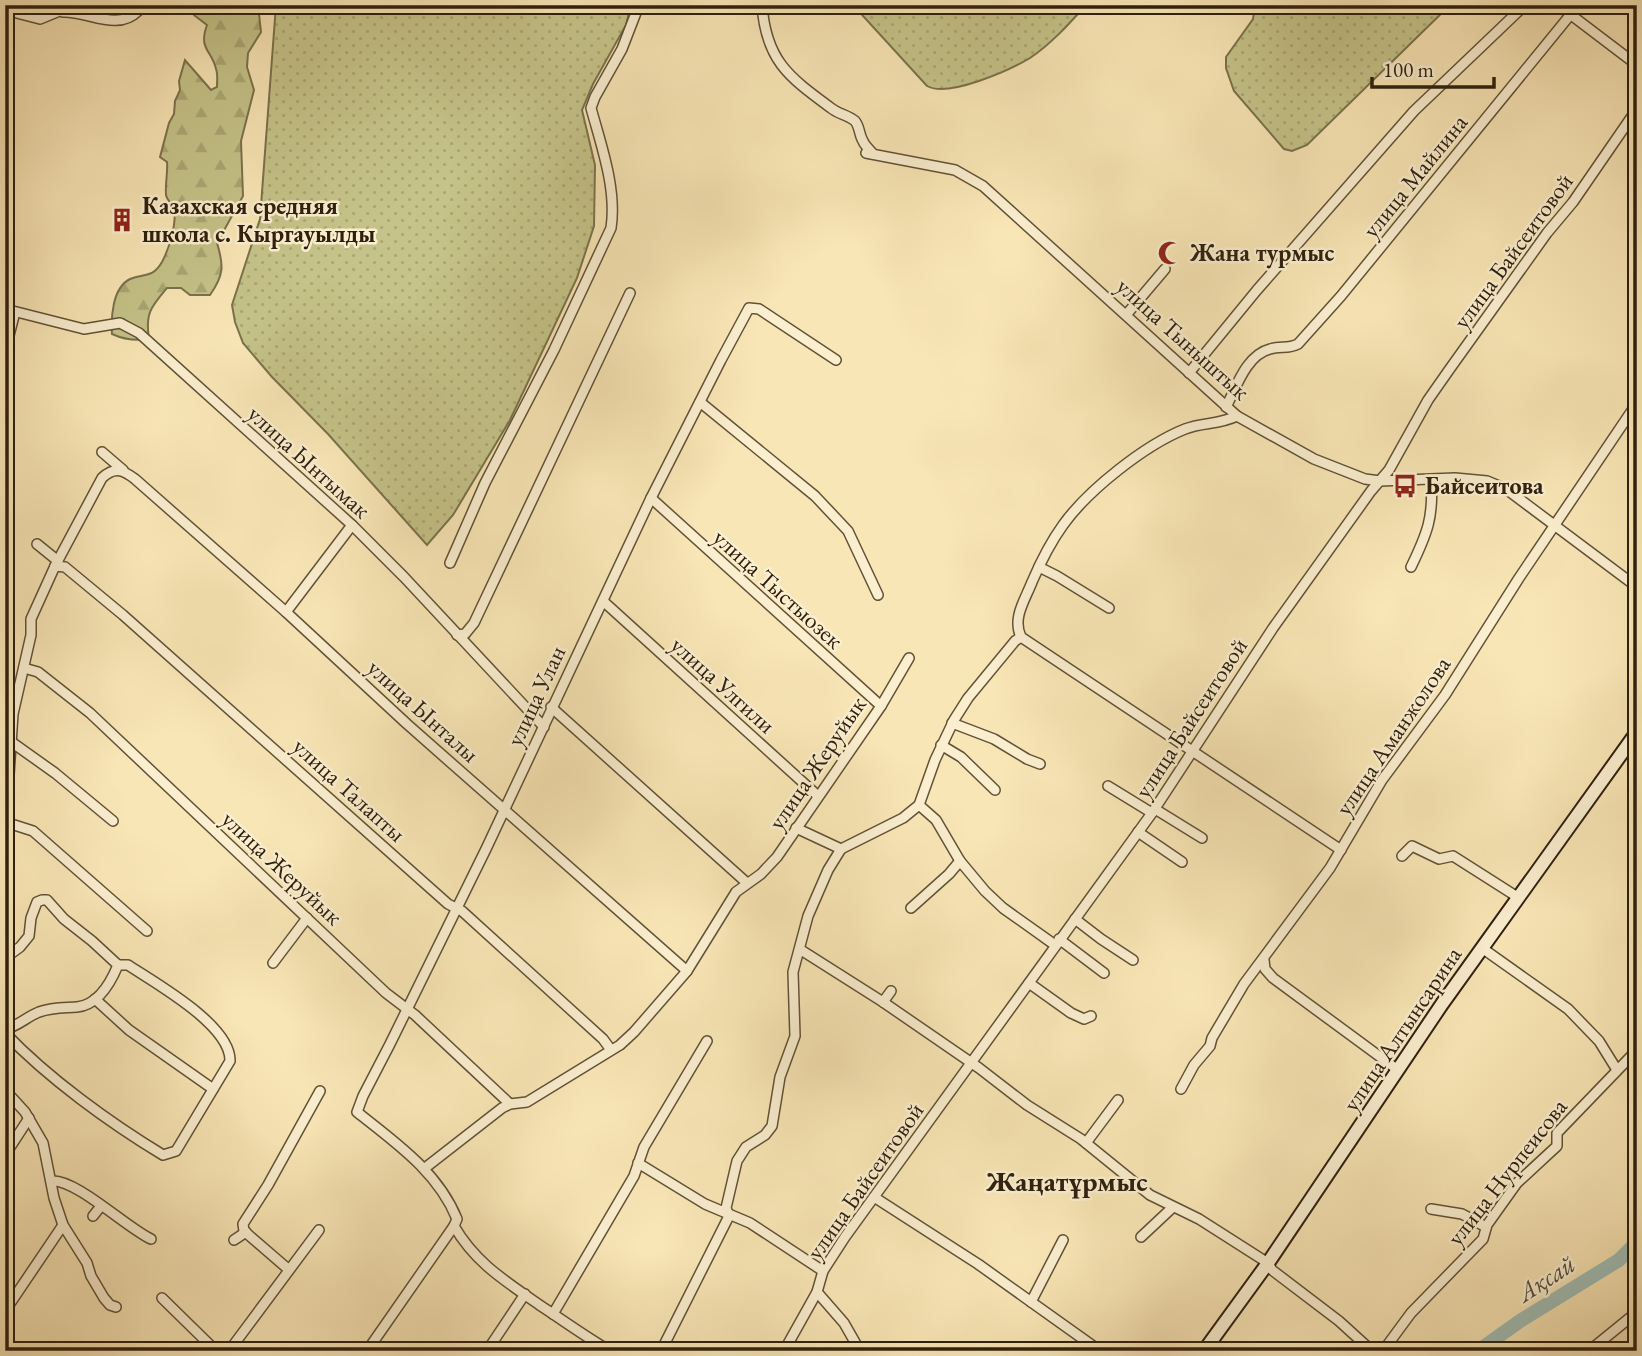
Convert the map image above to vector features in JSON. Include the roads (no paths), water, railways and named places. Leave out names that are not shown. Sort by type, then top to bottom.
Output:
[{"type":"street","points":[[5,10],[40,19],[63,12],[74,5]]},
{"type":"street","points":[[450,563],[485,483],[554,350],[611,229],[608,176],[591,108],[622,49],[639,5]]},
{"type":"street","name":"улица Тыныштык","points":[[762,5],[764,31],[776,60],[788,75],[835,111],[857,123],[862,140],[870,153],[956,170],[983,186],[1237,416],[1314,460],[1365,479],[1380,481],[1455,478],[1487,481],[1506,489],[1637,587]]},
{"type":"street","points":[[1189,373],[1257,290],[1414,111],[1525,5]]},
{"type":"street","points":[[1559,5],[1637,65]]},
{"type":"street","points":[[63,12],[122,21],[131,18],[138,11]]},
{"type":"street","name":"улица Майлина","points":[[1226,407],[1247,367],[1257,355],[1266,349],[1292,348],[1298,344],[1341,296],[1571,14]]},
{"type":"street","name":"улица Байсеитовой","points":[[784,1351],[817,1292],[823,1271],[1153,811],[1273,628],[1396,458],[1428,400],[1527,260],[1573,202],[1637,109]]},
{"type":"street","points":[[1126,315],[1165,268]]},
{"type":"street","points":[[457,635],[465,634],[474,624],[630,293]]},
{"type":"street","name":"улица Улан","points":[[425,1168],[357,1112],[544,727],[551,707],[651,498],[749,308],[759,309],[836,360]]},
{"type":"street","points":[[5,351],[10,310]]},
{"type":"street","name":"улица Ынтымак","points":[[10,310],[84,329],[120,323],[139,333],[352,525],[544,727]]},
{"type":"street","points":[[700,402],[815,496],[848,531],[878,595]]},
{"type":"street","name":"улица Аманжолова","points":[[1181,1089],[1194,1065],[1210,1046],[1244,984],[1264,960],[1341,850],[1382,780],[1445,695],[1519,578],[1637,403]]},
{"type":"street","points":[[1237,416],[1223,423],[1186,428],[1162,440],[1103,485],[1065,522],[1045,553],[1018,618],[1017,628],[1021,637],[1341,850]]},
{"type":"street","name":"улица Ынталы","points":[[102,452],[286,612],[407,724],[687,971]]},
{"type":"street","points":[[5,835],[13,713],[31,635],[31,619],[56,564],[102,478],[116,470],[131,476]]},
{"type":"street","points":[[1411,567],[1427,534],[1432,494],[1430,479]]},
{"type":"street","name":"улица Тыстыозек","points":[[651,498],[881,706]]},
{"type":"street","points":[[286,612],[352,525]]},
{"type":"street","name":"улица Талапты","points":[[37,544],[56,564],[65,567],[124,615],[455,909],[461,911],[603,1039],[611,1050]]},
{"type":"street","points":[[1039,567],[1109,608]]},
{"type":"street","name":"улица Улгили","points":[[603,601],[818,796]]},
{"type":"street","points":[[661,1351],[729,1216],[726,1208],[737,1161],[746,1147],[765,1135],[772,1126],[780,1077],[794,1036],[793,972],[814,900],[828,870],[841,849],[903,818],[919,805],[952,723],[975,689],[1021,637]]},
{"type":"street","name":"улица Жеруйык","points":[[425,1168],[510,1104],[527,1102],[611,1050],[634,1032],[687,971],[736,892],[761,874],[777,857],[881,706],[909,658]]},
{"type":"street","name":"улица Жеруйык","points":[[24,668],[38,673],[90,713],[386,993],[435,1033],[510,1104]]},
{"type":"street","points":[[551,707],[747,883]]},
{"type":"street","points":[[952,723],[994,739],[1040,764]]},
{"type":"street","name":"улица Алтынсарина","points":[[1204,1351],[1268,1263],[1482,948],[1637,732]]},
{"type":"street","points":[[10,741],[55,773],[113,821]]},
{"type":"street","points":[[941,745],[954,752],[995,790]]},
{"type":"street","points":[[1108,786],[1202,838]]},
{"type":"street","points":[[919,805],[936,820],[960,861],[1003,908],[1104,973]]},
{"type":"street","points":[[6,822],[33,831],[146,931]]},
{"type":"street","points":[[796,828],[841,849]]},
{"type":"street","points":[[1138,832],[1182,862]]},
{"type":"street","points":[[1402,856],[1412,846],[1435,859],[1453,856],[1519,898]]},
{"type":"street","points":[[911,908],[958,866],[960,861]]},
{"type":"street","points":[[5,958],[29,936],[31,918],[37,902],[47,900],[64,919],[118,965],[128,965],[187,1004],[214,1027],[231,1056],[230,1061],[176,1151],[163,1155],[138,1140],[60,1082],[26,1055],[5,1031],[36,1013],[62,1006],[79,1007],[95,999],[111,981],[118,965]]},
{"type":"street","points":[[273,963],[307,918]]},
{"type":"street","points":[[1075,919],[1133,960]]},
{"type":"street","points":[[1482,948],[1568,1009],[1589,1028],[1617,1070]]},
{"type":"street","points":[[801,950],[883,1002],[1047,1119],[1086,1143],[1150,1195],[1173,1207],[1187,1219],[1268,1263],[1272,1270],[1339,1321],[1371,1351]]},
{"type":"street","points":[[1264,960],[1265,970],[1273,978],[1398,1070]]},
{"type":"street","points":[[1029,983],[1071,1013],[1084,1019],[1091,1016]]},
{"type":"street","points":[[883,1002],[891,991]]},
{"type":"street","points":[[95,999],[129,1030],[213,1089]]},
{"type":"street","points":[[553,1314],[614,1211],[644,1147],[707,1041]]},
{"type":"street","name":"улица Нурпеисова","points":[[1383,1351],[1411,1313],[1483,1239],[1486,1227],[1517,1183],[1557,1146],[1557,1133],[1637,1050]]},
{"type":"street","points":[[5,1090],[29,1118],[43,1143],[63,1226],[87,1263],[104,1298],[116,1307]]},
{"type":"street","points":[[288,1269],[246,1232],[243,1224],[273,1177],[320,1091]]},
{"type":"street","points":[[1086,1143],[1118,1100]]},
{"type":"street","points":[[5,1155],[29,1118]]},
{"type":"street","points":[[638,1164],[705,1204],[729,1216],[738,1216],[823,1271]]},
{"type":"street","points":[[367,1351],[457,1219],[425,1168]]},
{"type":"street","points":[[51,1181],[64,1184],[151,1239]]},
{"type":"street","points":[[874,1197],[1100,1351]]},
{"type":"street","points":[[93,1216],[101,1206]]},
{"type":"street","points":[[1141,1237],[1173,1207]]},
{"type":"street","points":[[1431,1209],[1462,1214],[1486,1227]]},
{"type":"street","points":[[5,1311],[63,1226]]},
{"type":"street","points":[[454,1226],[487,1269],[610,1351]]},
{"type":"street","points":[[229,1351],[319,1230]]},
{"type":"street","points":[[234,1240],[246,1232]]},
{"type":"street","points":[[1031,1302],[1063,1240]]},
{"type":"street","points":[[817,1292],[844,1323],[860,1351]]},
{"type":"street","points":[[487,1351],[525,1294]]},
{"type":"street","points":[[162,1298],[216,1351]]},
{"type":"street","points":[[1589,1351],[1637,1312]]},
{"type":"waterway","name":"Ақсай","points":[[1478,1351],[1520,1321],[1619,1260],[1637,1242]]},
{"type":"place","name":"Казахская средняя школа с. Кыргауылды","points":[[122,220]]},
{"type":"place","name":"Жана турмыс","points":[[1170,253]]},
{"type":"place","name":"Байсеитова","points":[[1405,486]]},
{"type":"district","name":"Жаңатұрмыс","points":[[1067,1181]]}]
